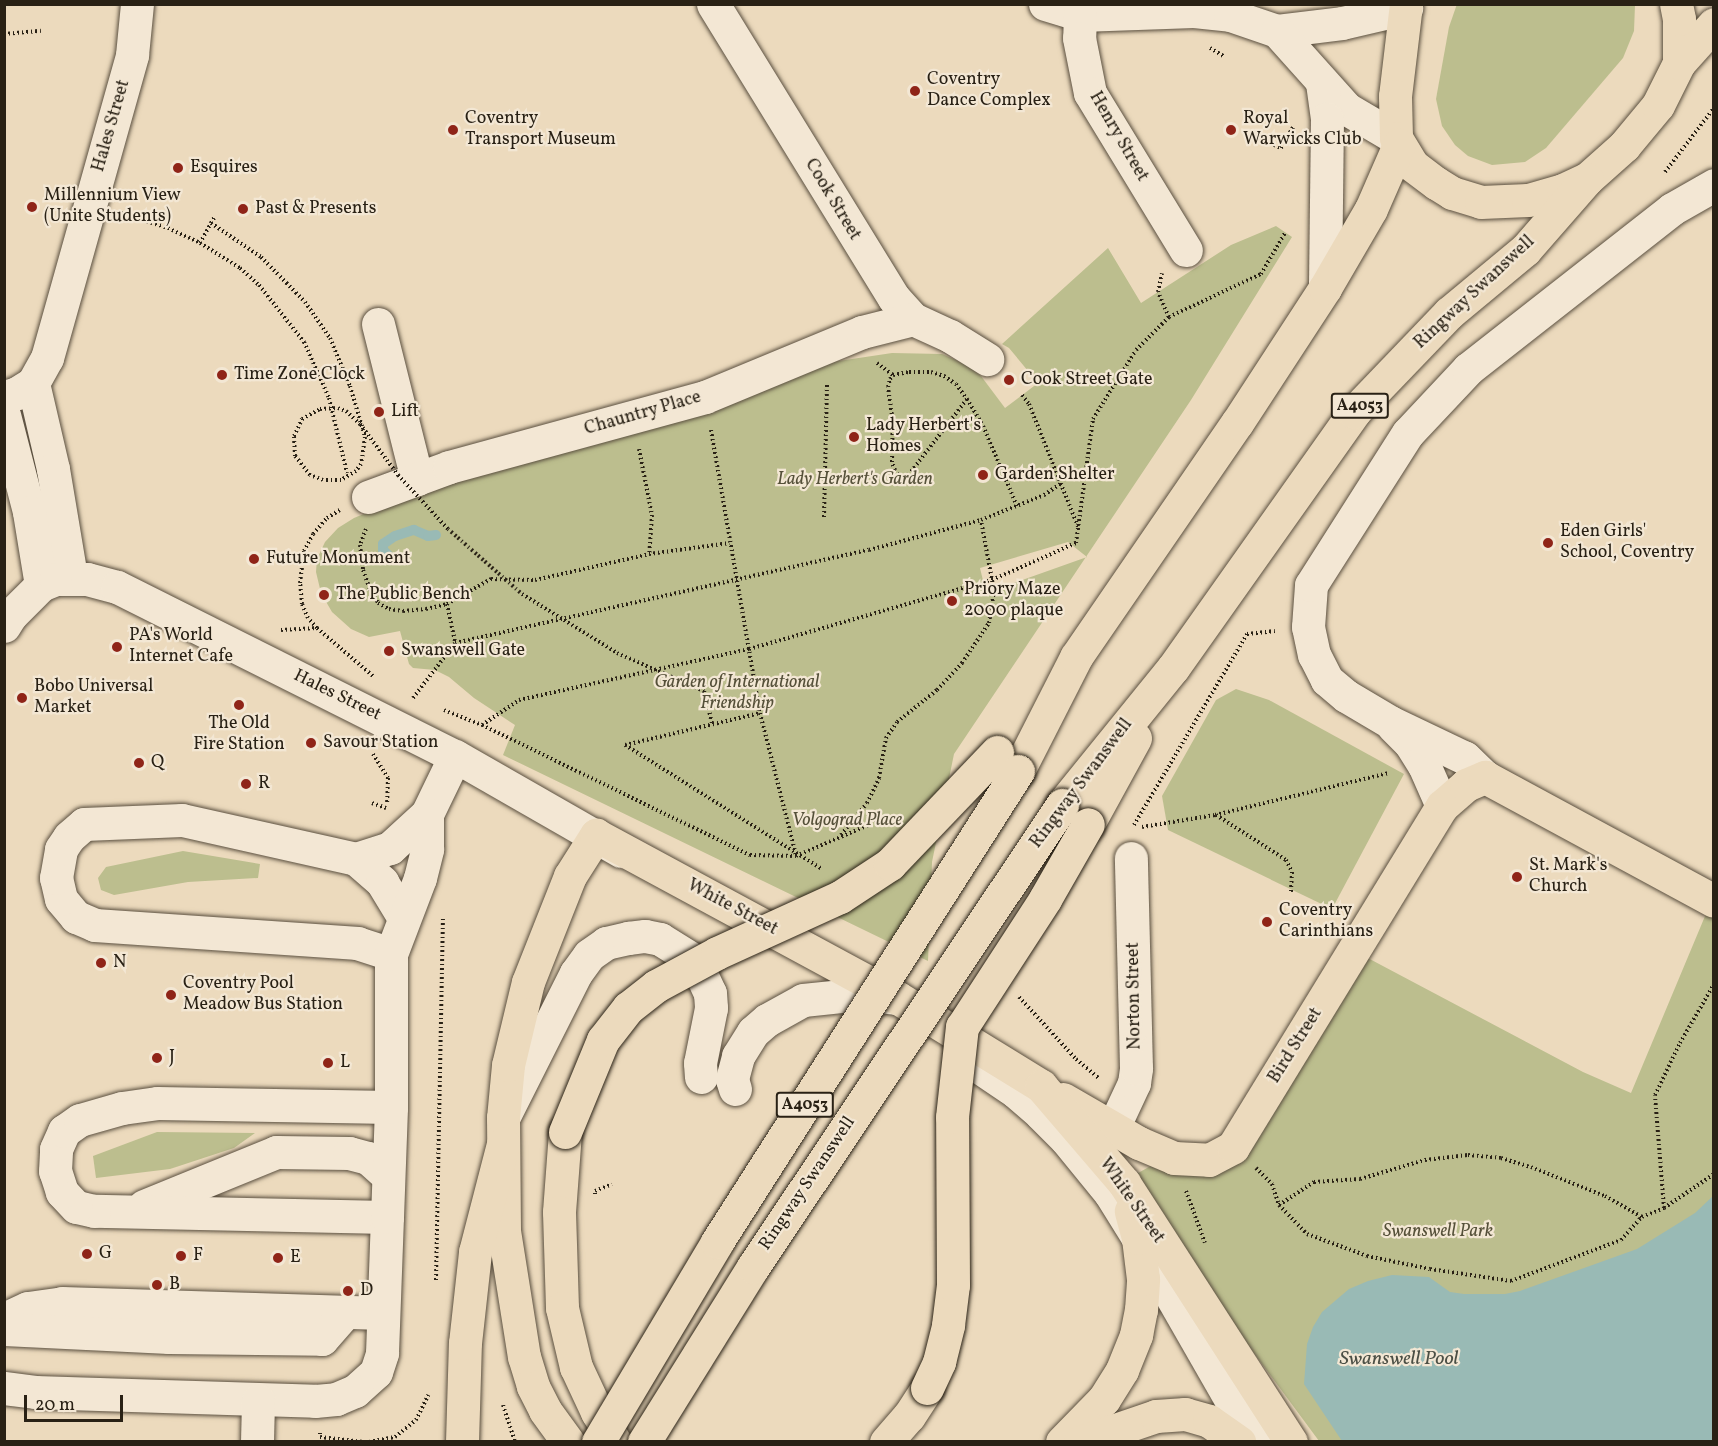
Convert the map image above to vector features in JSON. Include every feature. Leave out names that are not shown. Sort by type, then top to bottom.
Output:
[{"type":"main road","name":"A4053","points":[[1398,141],[1412,165],[1436,183],[1452,193],[1481,202],[1528,200],[1563,190],[1587,179],[1643,125],[1673,80],[1679,63],[1679,19],[1676,4]]},
{"type":"main road","name":"A4053","points":[[598,1442],[1008,762],[1076,657],[1237,423],[1325,288],[1371,209],[1398,141],[1395,96],[1406,6]]},
{"type":"main road","points":[[1679,63],[1713,24]]},
{"type":"main road","name":"Ringway Swanswell","points":[[644,1442],[753,1267],[1062,805],[1173,668],[1354,412],[1449,313],[1525,250],[1587,179]]},
{"type":"main road","points":[[886,1442],[909,1416],[927,1388],[944,1343],[953,1285],[952,1117],[962,1028],[1045,899],[1173,668]]},
{"type":"main road","points":[[615,1442],[576,1367],[562,1308],[559,1212],[565,1132],[603,1040],[628,1008],[656,986],[717,953],[840,897],[890,864],[1008,762]]},
{"type":"main road","points":[[1485,777],[1713,901]]},
{"type":"main road","name":"Bird Street","points":[[1233,1147],[1442,806],[1466,785],[1485,777]]},
{"type":"main road","points":[[568,1442],[545,1410],[533,1386],[524,1357],[504,1231],[503,1131],[508,1065],[528,982],[570,876],[596,835]]},
{"type":"main road","name":"White Street","points":[[596,835],[898,998],[1041,1086],[1124,1184],[1290,1442]]},
{"type":"main road","points":[[1041,1086],[1157,1152],[1174,1158],[1209,1160],[1233,1147]]},
{"type":"main road","points":[[462,1442],[465,1343],[475,1252],[503,1131]]},
{"type":"main road","points":[[1062,1442],[1104,1400],[1122,1370],[1136,1335],[1142,1310],[1143,1279],[1138,1238],[1124,1184]]},
{"type":"main road","points":[[1080,1442],[1156,1416],[1185,1414],[1209,1421],[1239,1442]]},
{"type":"street","name":"Hales Street","points":[[137,4],[132,55],[47,358],[19,390],[53,469],[56,581],[117,587],[378,699],[455,756],[596,835],[701,903],[989,1071],[1017,1092],[1066,1139],[1110,1193],[1255,1442]]},
{"type":"street","name":"Cook Street","points":[[714,4],[894,298],[913,319],[950,336],[987,359]]},
{"type":"street","points":[[1046,4],[1080,15],[1194,11],[1257,18],[1342,23],[1406,6]]},
{"type":"street","name":"Henry Street","points":[[1080,15],[1079,38],[1090,93],[1186,250]]},
{"type":"street","points":[[1257,18],[1347,109],[1398,141]]},
{"type":"street","points":[[1322,83],[1327,119],[1325,288]]},
{"type":"street","points":[[1485,777],[1465,758],[1390,722],[1346,696],[1327,680],[1314,655],[1308,627],[1311,585],[1408,433],[1468,369],[1672,208],[1713,185]]},
{"type":"street","name":"Chauntry Place","points":[[365,508],[419,492],[449,467],[705,397],[862,332],[913,319]]},
{"type":"street","points":[[378,324],[419,492]]},
{"type":"street","points":[[4,415],[24,489],[56,581],[11,615],[4,626]]},
{"type":"street","points":[[1390,722],[1410,743],[1424,765],[1442,806]]},
{"type":"street","points":[[356,859],[390,848],[427,814],[455,756]]},
{"type":"street","points":[[4,1388],[35,1392],[258,1400],[336,1399],[367,1383],[376,1372],[382,1353],[391,1107],[391,954],[416,893],[427,849],[427,814]]},
{"type":"street","points":[[391,954],[358,942],[95,925],[76,917],[61,899],[56,878],[61,849],[69,837],[84,824],[100,821],[182,820],[356,859],[382,882],[404,918]]},
{"type":"street","name":"Norton Street","points":[[1113,1128],[1131,1091],[1136,1068],[1131,858]]},
{"type":"street","points":[[503,1131],[576,973],[589,955],[606,944],[645,936],[660,939],[690,958],[715,1002],[732,1016],[767,1020]]},
{"type":"street","points":[[700,1077],[700,1063],[711,1008],[710,993]]},
{"type":"street","points":[[735,1089],[732,1079],[738,1056],[753,1032],[767,1020],[803,1000],[860,994],[898,998]]},
{"type":"street","points":[[387,1217],[94,1211],[75,1207],[62,1192],[55,1171],[56,1149],[64,1131],[80,1119],[122,1108],[157,1103],[391,1107]]},
{"type":"street","points":[[131,1211],[276,1152],[348,1153],[368,1158],[388,1176]]},
{"type":"street","points":[[4,1318],[28,1308],[62,1303],[383,1313]]},
{"type":"street","points":[[4,1329],[169,1337],[322,1340],[345,1313]]},
{"type":"street","points":[[256,1442],[258,1400]]},
{"type":"path","points":[[4,34],[41,31]]},
{"type":"path","points":[[1270,142],[1281,148],[1294,125]]},
{"type":"path","points":[[130,215],[168,228],[200,243],[240,268],[259,285],[309,350],[323,380],[365,508],[365,529],[360,545],[363,570],[378,603],[389,609],[403,611],[426,609],[447,604],[492,579],[536,580],[649,554],[729,543]]},
{"type":"path","points":[[200,243],[214,218]]},
{"type":"path","points":[[211,224],[227,232],[261,257],[290,285],[316,316],[340,358],[365,437],[361,464],[356,471],[341,480],[322,480],[310,476],[295,456],[294,436],[302,418],[320,409],[338,408],[360,424],[419,492],[448,529],[522,594],[617,653],[704,691],[712,723]]},
{"type":"path","points":[[482,725],[519,700],[749,649],[992,580],[1076,543],[1080,529],[1093,419],[1136,350],[1169,317],[1261,274],[1285,233]]},
{"type":"path","points":[[1162,273],[1158,292],[1169,317]]},
{"type":"path","points":[[874,361],[884,365],[893,375]]},
{"type":"path","points":[[893,375],[919,372],[944,376],[956,384],[967,399],[995,452],[1017,506]]},
{"type":"path","points":[[893,375],[888,387],[893,423],[892,462],[903,482],[967,399]]},
{"type":"path","points":[[824,517],[826,381]]},
{"type":"path","points":[[1022,395],[1029,404],[1080,529]]},
{"type":"path","points":[[705,397],[760,713],[796,856]]},
{"type":"path","points":[[627,451],[644,446]]},
{"type":"path","points":[[639,449],[652,515],[649,554]]},
{"type":"path","points":[[413,698],[455,643],[869,550],[981,520],[1044,495],[1062,483]]},
{"type":"path","points":[[365,508],[327,518],[313,534],[304,551],[300,583],[302,604],[308,618],[378,699],[366,740],[388,778],[386,808],[372,803]]},
{"type":"path","points":[[840,835],[867,803],[879,778],[886,738],[897,722],[937,690],[962,663],[989,623],[994,591],[981,520]]},
{"type":"path","points":[[447,604],[455,643]]},
{"type":"path","points":[[1308,627],[1247,634],[1132,828],[1215,815],[1424,765]]},
{"type":"path","points":[[279,630],[317,628]]},
{"type":"path","points":[[402,694],[422,702]]},
{"type":"path","points":[[442,710],[482,725],[750,855],[796,856],[882,817],[899,814]]},
{"type":"path","points":[[760,713],[625,745],[796,856]]},
{"type":"path","points":[[1215,815],[1286,860],[1292,872],[1291,892]]},
{"type":"path","points":[[436,1286],[443,908]]},
{"type":"path","points":[[1664,1208],[1655,1095],[1680,1043],[1713,984]]},
{"type":"path","points":[[1233,1147],[1272,1184],[1279,1205],[1307,1234],[1367,1256],[1430,1269],[1511,1281],[1621,1240],[1642,1217],[1664,1208],[1713,1174]]},
{"type":"path","points":[[1279,1205],[1314,1182],[1360,1179],[1425,1160],[1468,1155],[1501,1158],[1531,1167],[1605,1196],[1642,1217]]},
{"type":"path","points":[[595,1201],[595,1191],[612,1184]]},
{"type":"path","points":[[369,1442],[395,1437],[416,1420],[430,1388]]},
{"type":"path","points":[[500,1396],[515,1442]]},
{"type":"green space","points":[[1457,4],[1635,5],[1634,31],[1623,58],[1546,148],[1525,162],[1492,165],[1468,156],[1455,145],[1442,126],[1436,99],[1449,27]]},
{"type":"green space","points":[[1276,226],[1292,237],[1191,400],[1086,556],[1068,542],[980,568],[986,593],[1086,558],[954,754],[932,862],[928,961],[503,755],[515,725],[474,698],[449,677],[435,670],[413,668],[409,664],[400,631],[369,637],[351,629],[332,612],[321,593],[316,572],[317,559],[325,542],[338,528],[354,518],[410,495],[832,362],[892,353],[942,354],[967,365],[981,376],[1005,408],[1038,383],[1009,348],[1002,344],[1108,248],[1141,303],[1231,245]]},
{"type":"green space","points":[[1236,689],[1269,700],[1404,774],[1332,909],[1168,830],[1162,796],[1216,700]]},
{"type":"green space","points":[[183,851],[260,864],[258,878],[188,882],[114,895],[101,890],[98,878],[106,867]]},
{"type":"green space","name":"Swanswell Park","points":[[1708,909],[1713,912],[1713,1441],[1319,1441],[1202,1283],[1131,1177],[1156,1163],[1214,1167],[1364,956],[1583,1072],[1631,1093]]},
{"type":"green space","points":[[157,1132],[255,1133],[234,1148],[170,1169],[96,1178],[93,1156]]},
{"type":"water","name":"Swanswell Pool","points":[[1713,1196],[1713,1441],[1342,1441],[1304,1384],[1307,1344],[1313,1327],[1322,1312],[1349,1289],[1392,1275],[1429,1277],[1450,1292],[1464,1294],[1505,1294],[1520,1291],[1637,1249],[1695,1213]]},
{"type":"waterway","points":[[389,556],[383,550],[383,544],[395,536],[414,530],[428,536],[436,535]]},
{"type":"place","name":"Coventry Dance Complex","points":[[915,91]]},
{"type":"place","name":"Coventry Transport Museum","points":[[453,130]]},
{"type":"place","name":"Royal Warwicks Club","points":[[1231,130]]},
{"type":"place","name":"Esquires","points":[[178,168]]},
{"type":"place","name":"Millennium View (Unite Students)","points":[[32,207]]},
{"type":"place","name":"Past & Presents","points":[[243,209]]},
{"type":"place","name":"Time Zone Clock","points":[[222,375]]},
{"type":"place","name":"Cook Street Gate","points":[[1009,380]]},
{"type":"place","name":"Lift","points":[[379,412]]},
{"type":"place","name":"Lady Herbert's Homes","points":[[854,437]]},
{"type":"place","name":"Garden Shelter","points":[[983,475]]},
{"type":"place","name":"Eden Girls' School, Coventry","points":[[1548,543]]},
{"type":"place","name":"Future Monument","points":[[254,559]]},
{"type":"place","name":"The Public Bench","points":[[324,595]]},
{"type":"place","name":"Priory Maze 2000 plaque","points":[[952,601]]},
{"type":"place","name":"PA's World Internet Cafe","points":[[117,647]]},
{"type":"place","name":"Swanswell Gate","points":[[389,651]]},
{"type":"place","name":"Bobo Universal Market","points":[[22,698]]},
{"type":"place","name":"The Old Fire Station","points":[[239,705]]},
{"type":"place","name":"Savour Station","points":[[311,743]]},
{"type":"place","name":"Q","points":[[139,763]]},
{"type":"place","name":"R","points":[[246,784]]},
{"type":"place","name":"St. Mark's Church","points":[[1517,877]]},
{"type":"place","name":"Coventry Carinthians","points":[[1267,922]]},
{"type":"place","name":"N","points":[[101,963]]},
{"type":"place","name":"Coventry Pool Meadow Bus Station","points":[[171,995]]},
{"type":"place","name":"J","points":[[157,1058]]},
{"type":"place","name":"L","points":[[328,1063]]},
{"type":"place","name":"G","points":[[87,1254]]},
{"type":"place","name":"F","points":[[181,1256]]},
{"type":"place","name":"E","points":[[278,1258]]},
{"type":"place","name":"B","points":[[157,1285]]},
{"type":"place","name":"D","points":[[348,1291]]},
{"type":"park label","name":"Lady Herbert's Garden","points":[[855,480]]},
{"type":"park label","name":"Garden of International Friendship","points":[[737,694]]},
{"type":"park label","name":"Volgograd Place","points":[[847,821]]}]
